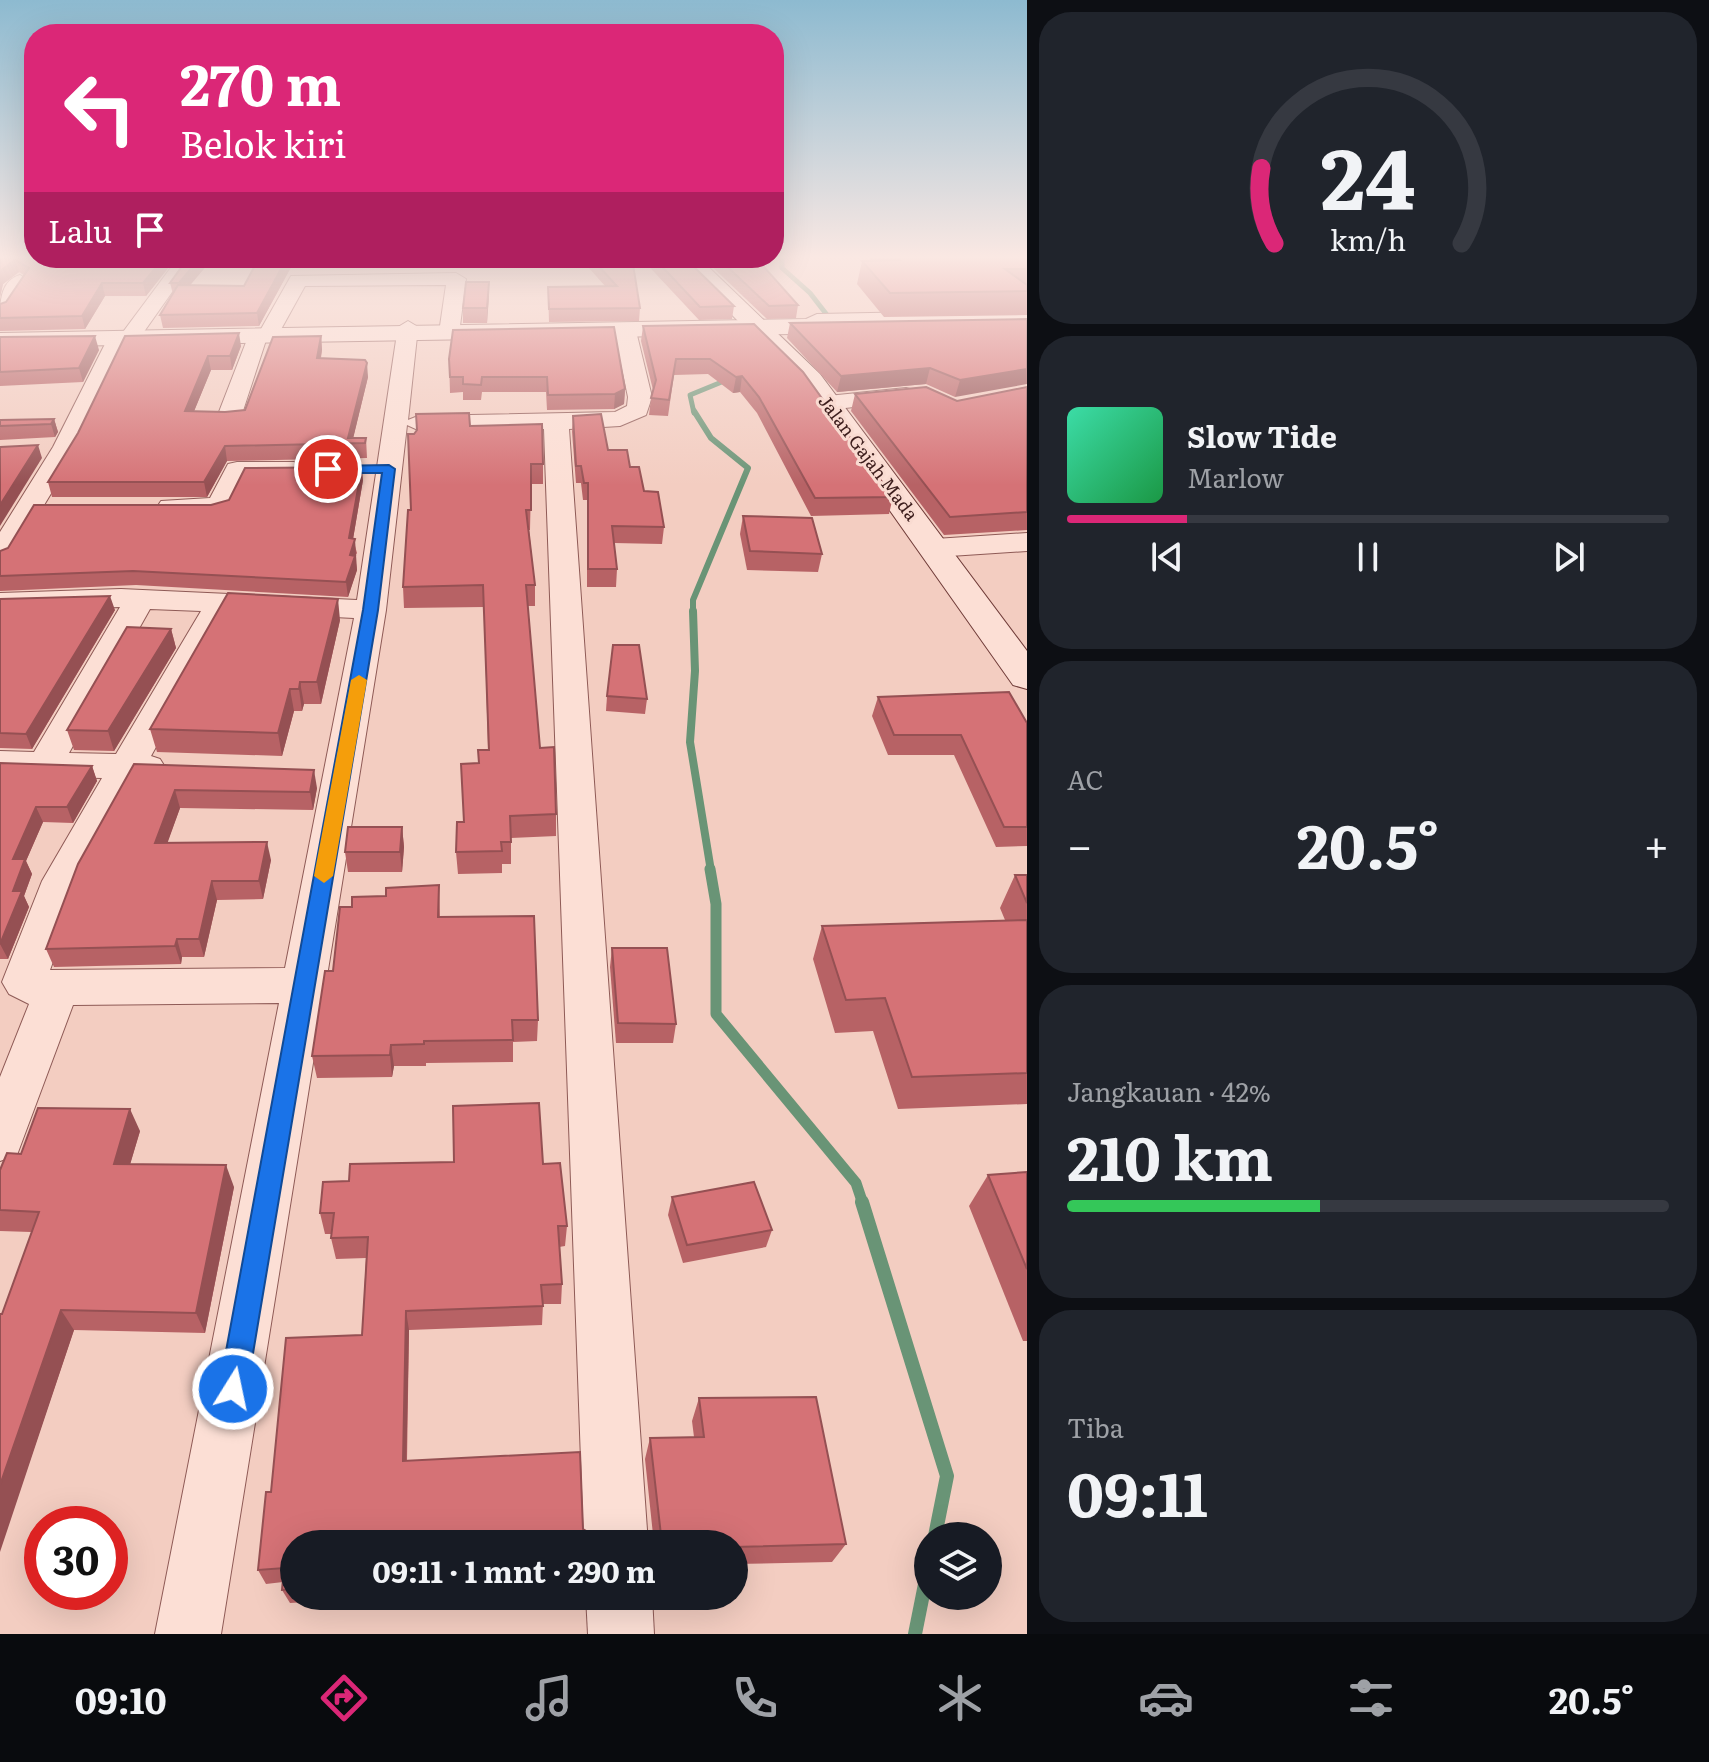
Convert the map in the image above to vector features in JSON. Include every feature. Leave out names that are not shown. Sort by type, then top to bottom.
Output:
[{"type":"street","points":[[0,334],[247,333]]},
{"type":"street","points":[[229,417],[265,333]]},
{"type":"street","points":[[188,1634],[304,985],[327,773],[371,610],[374,469],[394,423],[408,333]]},
{"type":"street","points":[[394,423],[620,419],[638,410],[640,397],[626,333]]},
{"type":"street","name":"Jalan Gajah Mada","points":[[766,333],[810,382],[1027,677]]},
{"type":"street","points":[[0,340],[125,335]]},
{"type":"street","points":[[0,555],[66,447],[125,335]]},
{"type":"street","points":[[810,382],[932,397]]},
{"type":"street","points":[[556,422],[615,1530]]},
{"type":"street","points":[[40,448],[66,447]]},
{"type":"street","points":[[147,507],[219,506],[237,470],[313,470]]},
{"type":"street","points":[[30,508],[59,507]]},
{"type":"street","points":[[935,548],[1027,542]]},
{"type":"street","points":[[0,602],[140,600],[371,610]]},
{"type":"street","points":[[45,764],[94,674],[140,600]]},
{"type":"street","points":[[220,604],[62,881],[24,982],[31,987],[57,988],[304,985]]},
{"type":"street","points":[[0,763],[188,769]]},
{"type":"street","points":[[0,1139],[57,988]]},
{"type":"street","points":[[620,1610],[621,1634]]},
{"type":"building","points":[[239,333],[230,356],[208,356],[185,411],[225,412],[245,410],[273,337],[321,336],[317,358],[365,360],[367,363],[348,438],[366,438],[365,443],[225,446],[204,482],[48,482],[78,433],[125,336]]},
{"type":"building","points":[[453,333],[615,333],[625,389],[615,394],[548,395],[547,377],[482,377],[481,385],[463,384],[463,377],[450,377]]},
{"type":"building","points":[[645,333],[763,333],[803,372],[893,497],[815,498],[759,397],[742,376],[736,377],[710,359],[676,359],[669,400],[651,398],[656,380]]},
{"type":"building","points":[[800,333],[1027,333],[1027,369],[960,380],[930,368],[841,376]]},
{"type":"building","points":[[95,336],[79,368],[0,372],[0,337]]},
{"type":"building","points":[[926,387],[957,401],[1027,387],[1027,512],[950,517],[855,394]]},
{"type":"building","points":[[469,413],[470,426],[542,424],[543,464],[531,464],[531,510],[526,510],[535,585],[526,585],[540,748],[554,747],[556,814],[510,816],[511,842],[501,842],[502,851],[456,852],[457,822],[464,822],[461,764],[479,763],[478,750],[489,750],[483,585],[403,587],[408,510],[411,510],[408,434],[414,434],[417,430],[416,414]]},
{"type":"building","points":[[601,414],[608,450],[627,450],[630,467],[639,467],[644,491],[658,492],[664,527],[612,526],[617,569],[588,569],[588,483],[584,483],[581,466],[576,466],[573,416]]},
{"type":"building","points":[[54,419],[51,424],[0,426],[0,420]]},
{"type":"building","points":[[38,445],[0,505],[0,447]]},
{"type":"building","points":[[362,467],[349,538],[355,539],[350,555],[355,556],[346,582],[133,571],[0,576],[0,551],[8,548],[34,505],[211,505],[229,500],[245,468]]},
{"type":"building","points":[[743,516],[812,518],[822,554],[750,551]]},
{"type":"building","points":[[228,593],[338,599],[317,682],[300,682],[299,689],[290,689],[278,733],[150,729]]},
{"type":"building","points":[[110,596],[26,734],[0,733],[0,599]]},
{"type":"building","points":[[127,627],[171,629],[108,731],[67,730]]},
{"type":"building","points":[[613,645],[639,645],[647,699],[607,696]]},
{"type":"building","points":[[1009,692],[1027,723],[1027,827],[1004,827],[961,735],[894,735],[878,697]]},
{"type":"building","points":[[0,763],[92,766],[67,807],[36,807],[13,859],[25,859],[13,891],[22,891],[0,944]]},
{"type":"building","points":[[134,764],[314,770],[310,792],[175,790],[155,843],[267,842],[259,881],[212,881],[199,939],[177,939],[175,946],[46,949],[78,864]]},
{"type":"building","points":[[348,827],[402,827],[400,852],[345,852]]},
{"type":"building","points":[[1015,875],[1027,875],[1027,903]]},
{"type":"building","points":[[439,885],[438,917],[534,916],[538,1020],[512,1020],[513,1040],[424,1041],[424,1044],[391,1045],[390,1055],[312,1056],[325,971],[333,971],[340,907],[352,907],[352,897],[386,896],[386,888]]},
{"type":"building","points":[[1027,920],[1027,1073],[912,1077],[885,998],[846,1000],[822,926]]},
{"type":"building","points":[[612,948],[667,948],[676,1024],[618,1023]]},
{"type":"building","points":[[539,1103],[543,1164],[560,1163],[567,1226],[558,1226],[562,1284],[541,1285],[543,1306],[406,1311],[403,1461],[580,1452],[585,1530],[280,1530],[280,1568],[258,1570],[266,1492],[271,1492],[286,1338],[362,1335],[368,1237],[331,1238],[334,1213],[320,1213],[323,1182],[349,1181],[350,1164],[454,1162],[453,1106]]},
{"type":"building","points":[[38,1108],[130,1109],[114,1164],[226,1165],[196,1313],[61,1310],[0,1485],[0,1314],[39,1212],[0,1210],[0,1170],[7,1153],[21,1154]]},
{"type":"building","points":[[1027,1172],[1027,1269],[988,1175]]},
{"type":"building","points":[[754,1182],[772,1230],[687,1245],[672,1197]]},
{"type":"building","points":[[816,1397],[846,1544],[748,1547],[748,1530],[660,1530],[650,1438],[704,1437],[699,1398]]},
{"type":"waterway","points":[[694,413],[690,395],[729,379]]},
{"type":"waterway","points":[[693,611],[693,600],[748,468],[711,438],[694,411]]},
{"type":"waterway","points":[[693,611],[695,671],[690,742],[711,871]]},
{"type":"waterway","points":[[710,869],[716,904],[716,1014],[856,1183],[863,1204]]},
{"type":"waterway","points":[[862,1202],[947,1476],[938,1522]]},
{"type":"waterway","points":[[915,1634],[920,1610]]},
{"type":"slow traffic","points":[[324,876],[359,680]]},
{"type":"route","points":[[233,1389],[371,610],[389,469],[328,469]]}]
